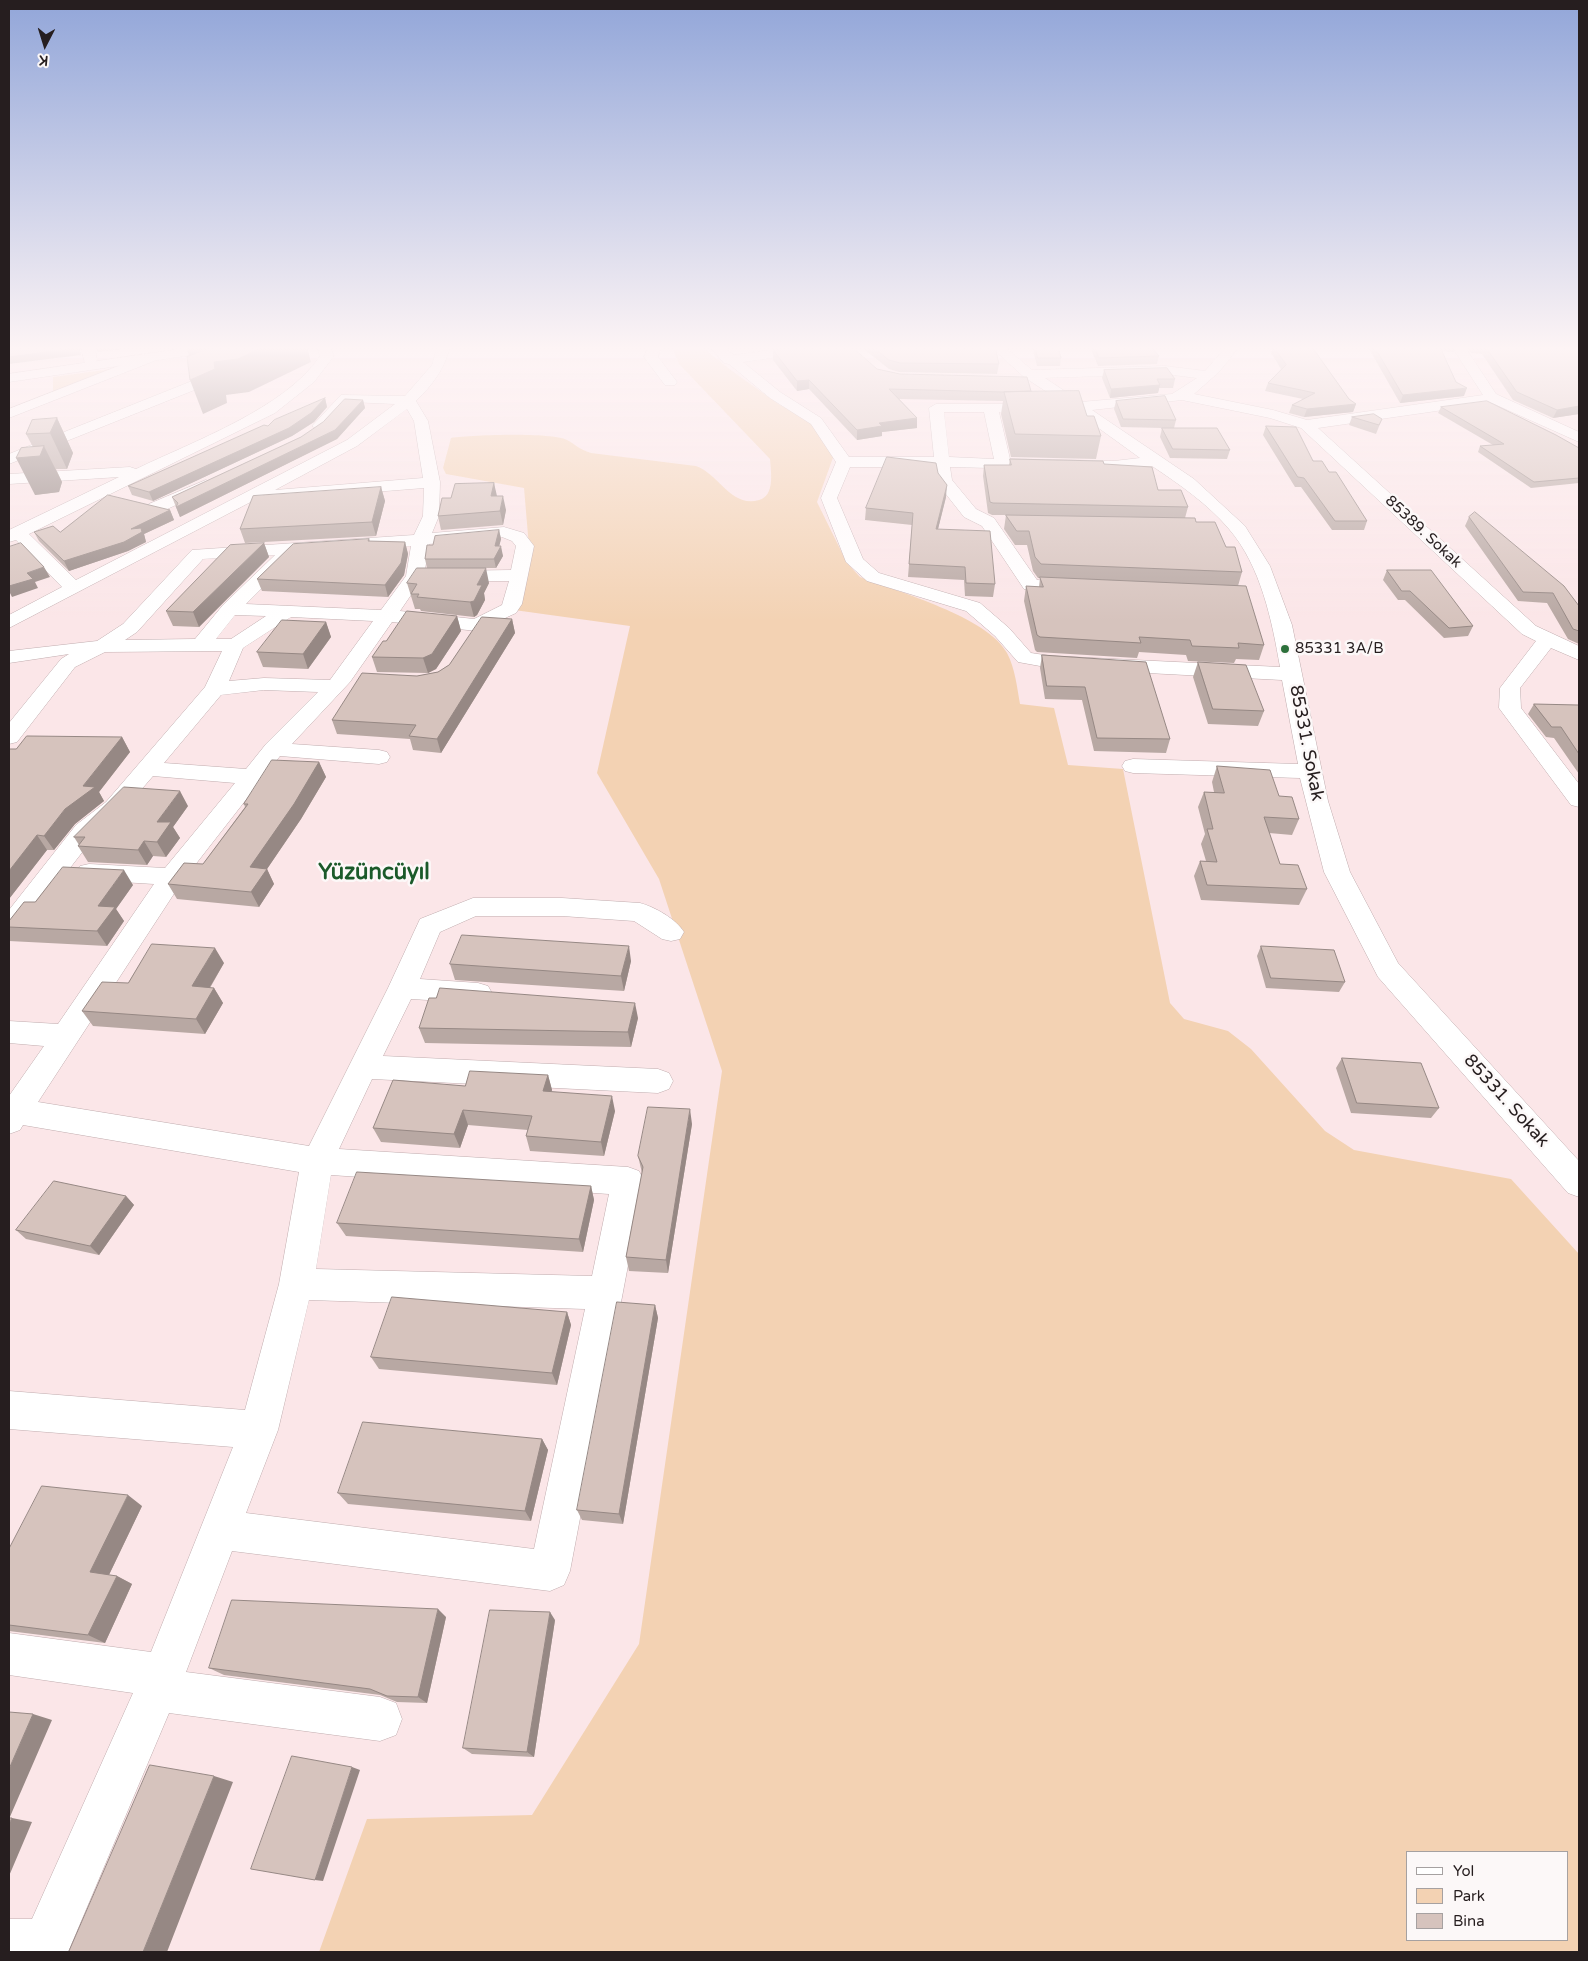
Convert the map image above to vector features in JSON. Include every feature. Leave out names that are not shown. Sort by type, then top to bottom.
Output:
[{"type":"street","points":[[9,459],[60,439]]},
{"type":"street","points":[[74,588],[13,535],[211,439]]},
{"type":"street","points":[[9,622],[21,607],[74,588],[358,439]]},
{"type":"street","points":[[221,1530],[550,1571],[628,1182],[317,1161],[12,1116],[172,877],[274,749],[347,681],[415,576],[421,538],[431,516],[432,482],[425,439]]},
{"type":"street","points":[[828,439],[844,462]]},
{"type":"street","name":"85389. Sokak","points":[[939,439],[942,462]]},
{"type":"street","points":[[998,439],[1003,463]]},
{"type":"street","name":"85331. Sokak","points":[[1122,439],[1188,482],[1236,526],[1261,566],[1263,595],[1293,674],[1316,800],[1337,872],[1388,970],[1579,1183]]},
{"type":"street","name":"85389. Sokak","points":[[1321,439],[1529,630],[1579,654]]},
{"type":"street","points":[[844,462],[1114,466],[1155,461]]},
{"type":"street","points":[[844,462],[829,498],[855,562],[873,577],[973,607],[1002,632],[1025,658],[1051,662],[1293,674]]},
{"type":"street","points":[[942,462],[944,482],[970,513],[988,522],[1008,523]]},
{"type":"street","points":[[9,479],[144,471]]},
{"type":"street","points":[[155,508],[217,479]]},
{"type":"street","points":[[272,495],[432,482]]},
{"type":"street","points":[[99,493],[200,521]]},
{"type":"street","points":[[17,514],[78,503]]},
{"type":"street","points":[[988,522],[1031,586],[1098,588]]},
{"type":"street","points":[[1213,526],[1236,526]]},
{"type":"street","points":[[15,741],[68,663],[102,646],[130,628],[198,554],[290,550],[504,532],[518,537],[525,546],[513,604],[509,609],[471,633],[389,616],[230,610]]},
{"type":"street","points":[[201,645],[230,610],[290,550]]},
{"type":"street","points":[[415,576],[518,575]]},
{"type":"street","points":[[9,928],[85,832],[114,807],[215,688],[235,645],[286,612]]},
{"type":"street","points":[[1548,639],[1510,688],[1510,708],[1579,800]]},
{"type":"street","points":[[9,657],[33,652],[102,646],[235,645]]},
{"type":"street","points":[[215,688],[347,681]]},
{"type":"street","points":[[274,749],[379,757]]},
{"type":"street","points":[[1133,766],[1310,772]]},
{"type":"street","points":[[148,769],[252,777]]},
{"type":"street","points":[[54,870],[172,877]]},
{"type":"street","points":[[32,1947],[160,1682],[221,1530],[259,1430],[296,1284],[317,1161],[402,988],[429,926],[474,907],[562,907],[640,912],[670,932]]},
{"type":"street","points":[[402,988],[500,995]]},
{"type":"street","points":[[9,1032],[65,1036]]},
{"type":"street","points":[[363,1067],[658,1081]]},
{"type":"street","points":[[296,1284],[606,1293]]},
{"type":"street","points":[[9,1410],[259,1430]]},
{"type":"street","points":[[9,1654],[160,1682],[380,1719]]},
{"type":"green space","points":[[451,439],[563,439],[591,453],[696,466],[712,476],[733,495],[749,501],[759,500],[768,494],[771,483],[770,459],[750,439],[824,439],[834,455],[817,502],[847,563],[860,577],[941,607],[981,628],[997,640],[1007,653],[1012,665],[1020,704],[1054,708],[1068,765],[1123,769],[1170,1003],[1184,1019],[1228,1031],[1251,1049],[1325,1131],[1354,1150],[1511,1179],[1579,1254],[1579,1952],[319,1952],[367,1819],[532,1815],[639,1644],[722,1071],[659,879],[597,773],[630,626],[514,610],[530,559],[524,488],[446,474],[443,468]]},
{"type":"building","points":[[234,439],[266,439],[149,492],[128,486]]},
{"type":"building","points":[[298,439],[317,439],[176,507],[178,503],[172,497]]},
{"type":"building","points":[[1168,439],[1223,439],[1230,450],[1173,449]]},
{"type":"building","points":[[1274,439],[1302,439],[1313,461],[1322,461],[1329,472],[1336,472],[1367,521],[1335,521],[1304,478],[1298,477]]},
{"type":"building","points":[[1495,439],[1562,439],[1579,448],[1579,478],[1534,482],[1480,446],[1504,444]]},
{"type":"building","points":[[44,446],[40,456],[16,458],[21,448]]},
{"type":"building","points":[[887,457],[936,463],[938,473],[947,485],[936,529],[990,531],[995,584],[966,583],[965,567],[909,564],[913,513],[866,508]]},
{"type":"building","points":[[1010,459],[1103,461],[1104,464],[1152,467],[1158,490],[1181,490],[1188,507],[990,502],[984,465],[1011,465]]},
{"type":"building","points":[[494,483],[491,496],[503,496],[500,511],[438,516],[442,498],[451,498],[455,484]]},
{"type":"building","points":[[381,487],[372,522],[240,529],[253,496]]},
{"type":"building","points":[[108,495],[170,510],[131,529],[141,528],[142,532],[124,542],[64,561],[34,532],[53,526],[60,532]]},
{"type":"building","points":[[1475,512],[1564,586],[1579,606],[1579,631],[1573,629],[1553,593],[1523,592],[1469,517]]},
{"type":"building","points":[[1006,515],[1195,518],[1196,522],[1215,522],[1226,547],[1235,547],[1242,572],[1041,564],[1035,557],[1029,531],[1017,531]]},
{"type":"building","points":[[499,530],[495,546],[501,546],[494,559],[425,559],[427,545],[433,545],[435,536]]},
{"type":"building","points":[[369,539],[368,541],[405,542],[401,563],[385,585],[257,579],[293,544]]},
{"type":"building","points":[[21,543],[44,567],[27,573],[33,579],[9,586],[9,547]]},
{"type":"building","points":[[264,543],[193,612],[166,611],[230,545]]},
{"type":"building","points":[[417,568],[486,568],[477,585],[482,585],[474,601],[470,602],[417,597],[419,594],[411,594],[417,584],[407,583]]},
{"type":"building","points":[[1387,570],[1431,570],[1473,626],[1449,628],[1410,591],[1402,591]]},
{"type":"building","points":[[1040,577],[1246,586],[1264,645],[1238,643],[1239,648],[1192,646],[1190,640],[1139,637],[1141,643],[1040,637],[1037,635],[1026,586],[1043,587]]},
{"type":"building","points":[[407,611],[457,616],[432,654],[423,658],[372,657],[383,641],[386,641]]},
{"type":"building","points":[[482,617],[512,619],[437,739],[409,736],[416,725],[332,720],[362,673],[417,676],[438,672],[449,665]]},
{"type":"building","points":[[282,620],[326,622],[303,654],[257,652]]},
{"type":"building","points":[[1042,655],[1146,662],[1170,739],[1097,738],[1085,687],[1047,686]]},
{"type":"building","points":[[1198,662],[1246,665],[1264,711],[1213,709]]},
{"type":"building","points":[[1534,704],[1579,706],[1579,754],[1561,727],[1552,727]]},
{"type":"building","points":[[27,736],[122,737],[83,786],[95,787],[65,809],[44,836],[37,835],[9,871],[9,749],[16,749]]},
{"type":"building","points":[[272,760],[319,762],[294,804],[250,867],[267,869],[251,892],[168,884],[184,863],[203,864],[248,804],[244,804]]},
{"type":"building","points":[[1217,766],[1270,770],[1279,796],[1292,797],[1299,819],[1264,817],[1280,864],[1298,865],[1307,889],[1207,885],[1200,861],[1217,862],[1207,829],[1213,829],[1204,792],[1224,793]]},
{"type":"building","points":[[124,787],[180,791],[157,822],[171,822],[157,842],[144,841],[138,850],[78,846],[85,837],[74,837]]},
{"type":"building","points":[[63,867],[124,870],[98,906],[115,907],[97,931],[9,927],[9,921],[24,902],[35,902]]},
{"type":"building","points":[[462,935],[629,946],[621,976],[450,964]]},
{"type":"building","points":[[152,944],[215,948],[192,986],[214,988],[196,1019],[82,1011],[102,982],[128,983]]},
{"type":"building","points":[[1261,946],[1334,950],[1345,982],[1271,978]]},
{"type":"building","points":[[440,988],[635,1003],[628,1032],[419,1028],[429,998],[436,998]]},
{"type":"building","points":[[1342,1058],[1421,1063],[1439,1108],[1357,1103]]},
{"type":"building","points":[[470,1071],[548,1075],[543,1091],[612,1096],[601,1142],[526,1136],[532,1116],[463,1110],[454,1134],[373,1128],[393,1080],[465,1086]]},
{"type":"building","points":[[648,1107],[690,1109],[666,1260],[626,1257],[643,1167],[638,1156]]},
{"type":"building","points":[[357,1172],[591,1186],[579,1239],[337,1223]]},
{"type":"building","points":[[54,1181],[126,1196],[90,1246],[16,1230]]},
{"type":"building","points":[[392,1297],[567,1312],[552,1373],[371,1357]]},
{"type":"building","points":[[617,1302],[655,1305],[619,1514],[577,1510]]},
{"type":"building","points":[[363,1422],[542,1439],[525,1511],[338,1493]]},
{"type":"building","points":[[42,1486],[128,1495],[90,1572],[117,1576],[88,1635],[9,1625],[9,1549]]},
{"type":"building","points":[[232,1600],[438,1609],[418,1697],[387,1696],[370,1689],[209,1668]]},
{"type":"building","points":[[490,1610],[550,1612],[527,1752],[463,1748]]},
{"type":"building","points":[[9,1712],[33,1714],[9,1769]]},
{"type":"building","points":[[292,1756],[352,1767],[315,1880],[251,1869]]},
{"type":"building","points":[[150,1765],[214,1776],[143,1952],[69,1952]]},
{"type":"place","name":"85331 3A/B","points":[[1285,649]]},
{"type":"district","name":"Yüzüncüyıl","points":[[374,873]]}]
